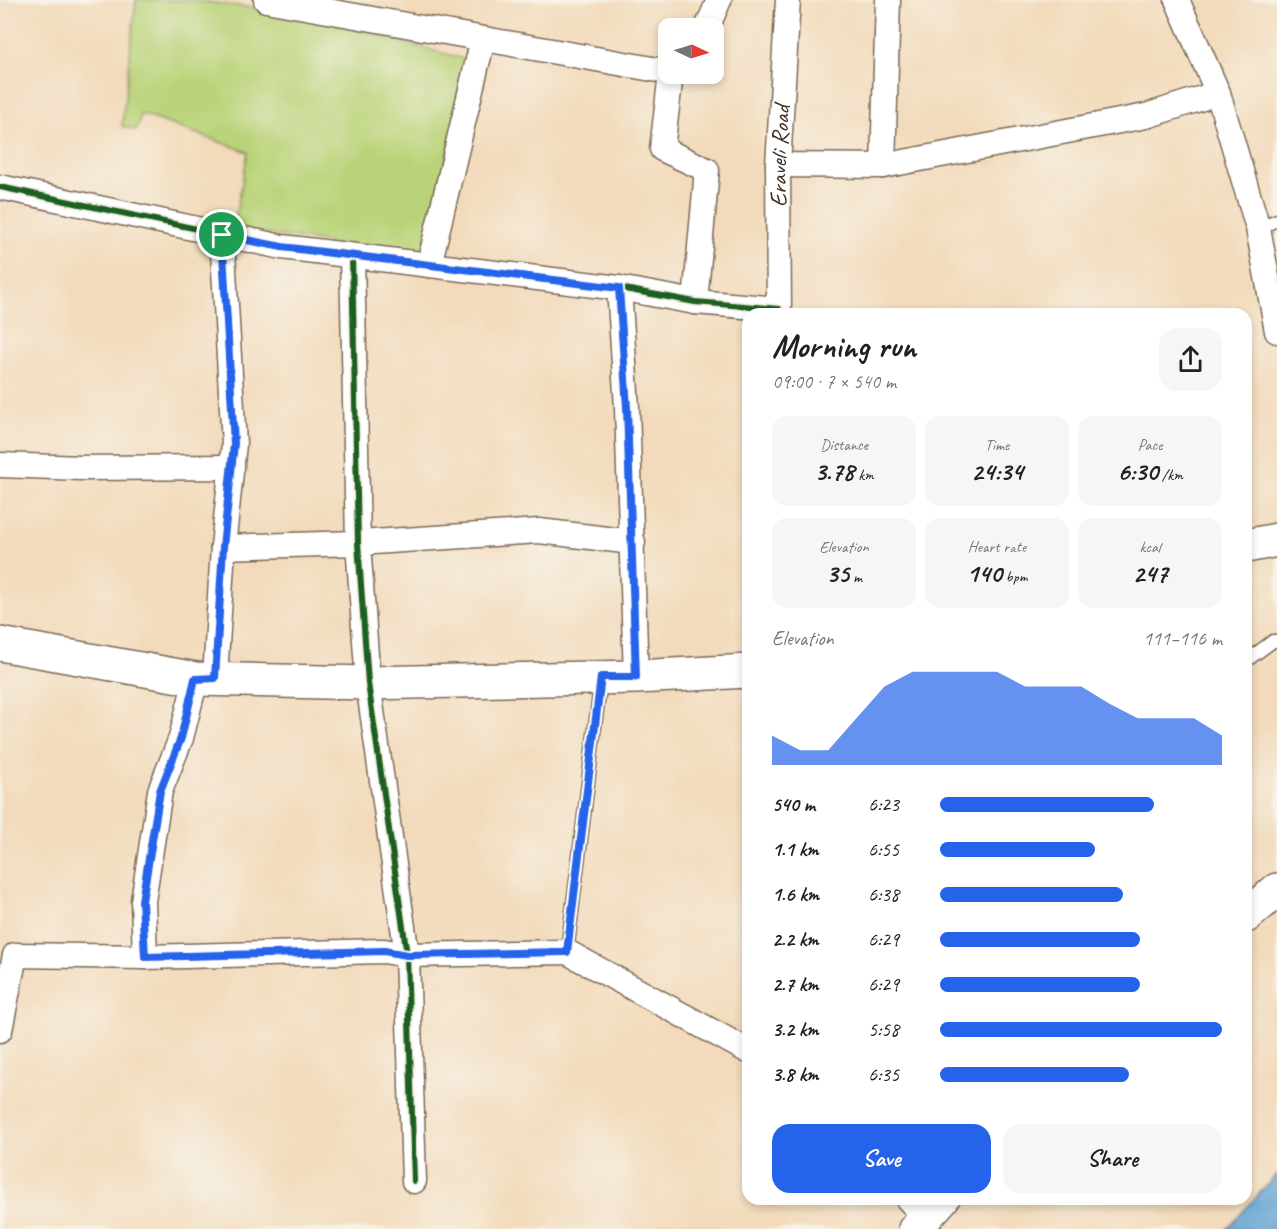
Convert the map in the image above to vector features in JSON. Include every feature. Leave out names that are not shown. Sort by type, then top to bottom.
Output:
[{"type":"street","points":[[266,0],[658,71]]},
{"type":"street","points":[[711,18],[719,0]]},
{"type":"street","name":"Eraveli Road","points":[[779,308],[778,165],[788,0]]},
{"type":"street","points":[[883,166],[888,0]]},
{"type":"street","points":[[1177,0],[1218,93],[1267,224],[1277,331]]},
{"type":"street","points":[[429,265],[483,39]]},
{"type":"street","points":[[669,84],[662,149],[707,170],[695,302]]},
{"type":"street","points":[[778,165],[883,166],[1146,116],[1218,93]]},
{"type":"street","points":[[0,187],[222,235],[352,256],[619,288],[695,302],[751,308]]},
{"type":"street","points":[[145,957],[142,901],[160,791],[205,678],[232,467],[234,444],[222,235]]},
{"type":"street","points":[[352,256],[358,543],[368,683],[407,955],[414,1181]]},
{"type":"street","points":[[619,288],[633,542],[636,677]]},
{"type":"street","points":[[0,465],[82,468],[232,467]]},
{"type":"street","points":[[223,547],[358,543],[539,531],[633,542]]},
{"type":"street","points":[[1252,545],[1277,540]]},
{"type":"street","points":[[0,644],[205,678],[368,683],[636,677],[742,671]]},
{"type":"street","points":[[1252,911],[1277,890]]},
{"type":"street","points":[[0,1030],[15,955],[145,957],[384,951],[407,955],[567,952],[742,1048]]},
{"type":"lane","points":[[1252,657],[1273,641],[1277,641]]},
{"type":"lane","points":[[567,952],[601,677]]},
{"type":"green space","points":[[136,0],[191,0],[301,14],[471,61],[422,256],[233,229],[248,152],[141,114],[136,130],[122,126]]},
{"type":"water","points":[[1277,1174],[1277,1229],[1227,1229],[1249,1205],[1252,1205],[1252,1202]]},
{"type":"cycle path","points":[[0,187],[282,247],[619,288],[695,302],[767,308]]},
{"type":"cycle path","points":[[352,256],[358,543],[368,683],[407,955],[414,1181]]},
{"type":"route","points":[[222,235],[282,247],[619,288],[633,542],[636,677],[601,677],[567,952],[407,955],[384,951],[145,957],[142,901],[160,791],[181,738],[195,679],[215,678],[223,547],[234,444],[222,235]]}]
